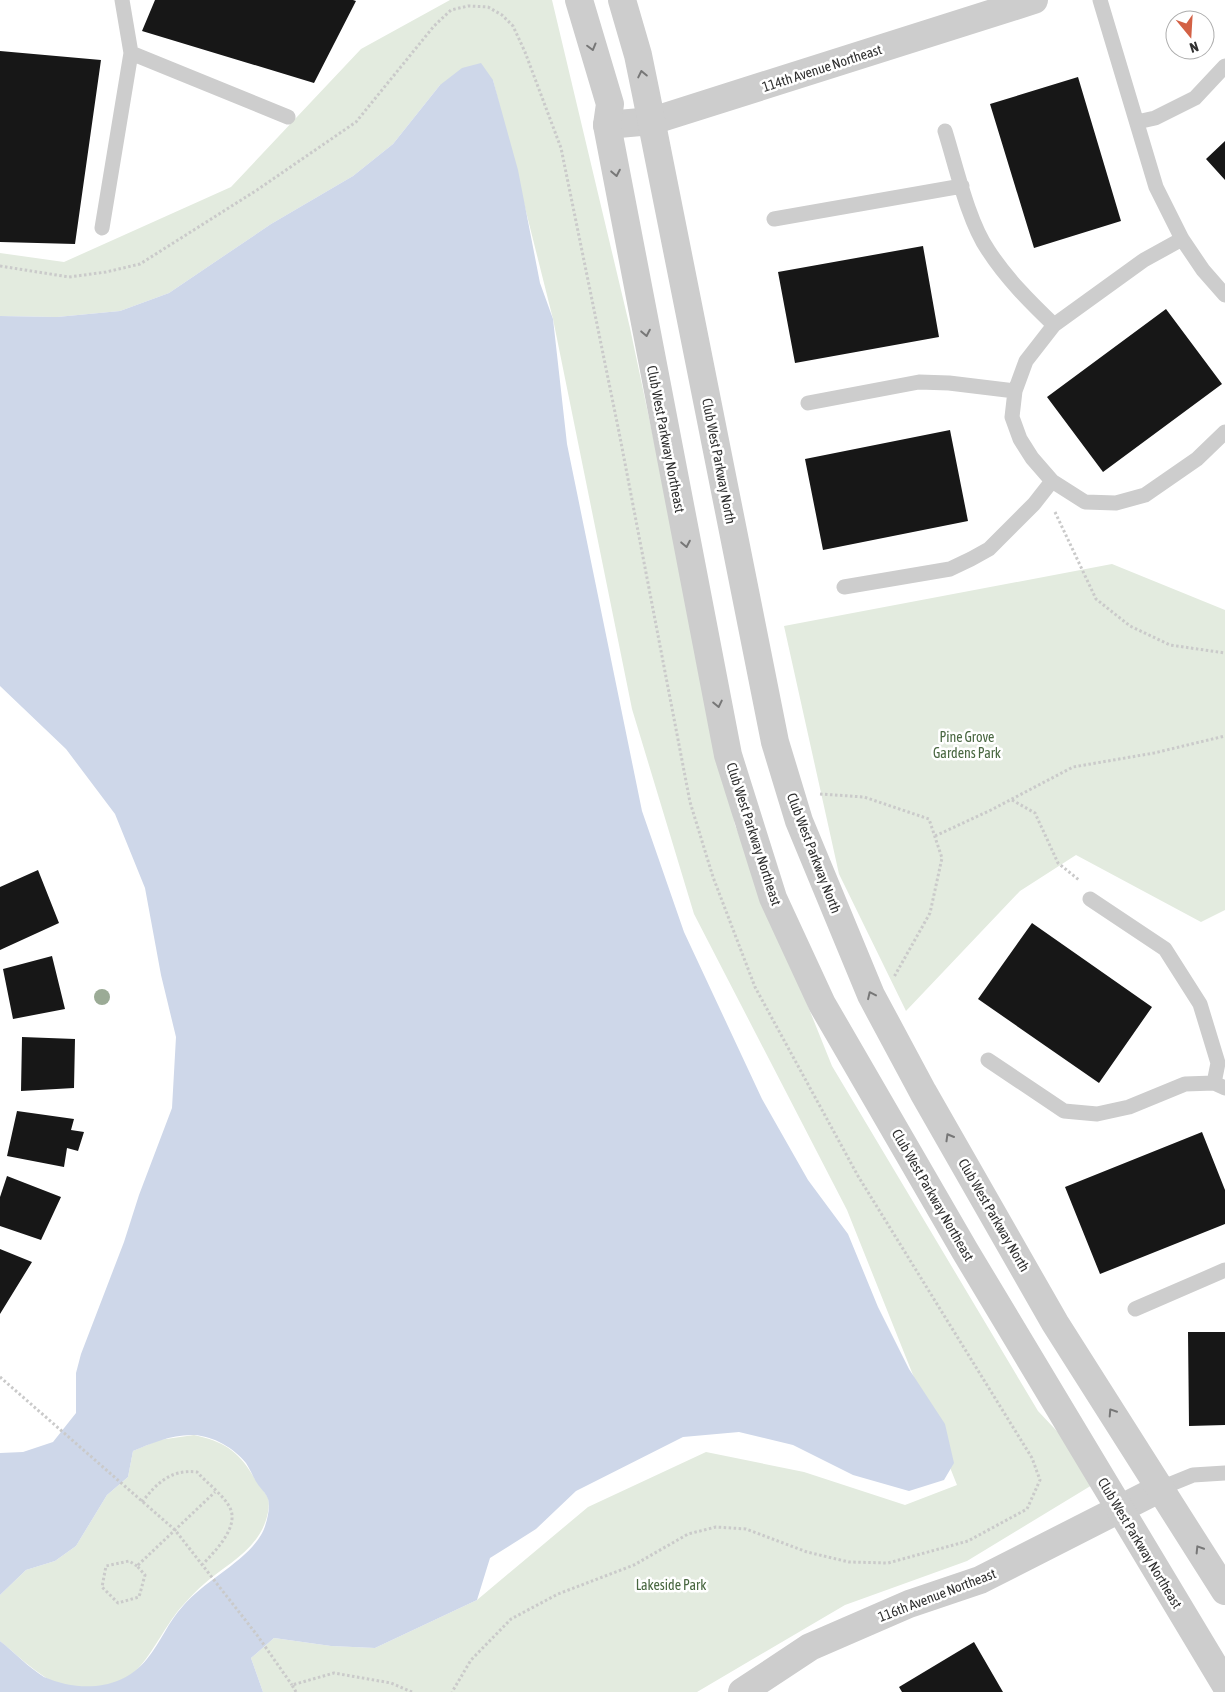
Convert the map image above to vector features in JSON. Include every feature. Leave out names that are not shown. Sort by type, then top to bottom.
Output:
[{"type":"street","name":"Club West Parkway Northeast","points":[[579,0],[610,104],[607,126],[728,755],[773,898],[822,1004],[965,1251],[1225,1684]]},
{"type":"street","name":"Club West Parkway North","points":[[622,0],[638,55],[652,122],[775,742],[799,820],[870,995],[923,1092],[1055,1323],[1225,1591]]},
{"type":"street","name":"114th Avenue Northeast","points":[[607,126],[652,122],[1034,0]]},
{"type":"street","name":"116th Avenue Northeast","points":[[742,1692],[810,1647],[909,1604],[980,1580],[1161,1488]]},
{"type":"lane","points":[[102,228],[130,53],[122,0]]},
{"type":"lane","points":[[1100,0],[1156,187],[1182,239],[1203,270],[1225,295]]},
{"type":"lane","points":[[130,53],[288,117]]},
{"type":"lane","points":[[1138,122],[1155,118],[1195,98],[1225,66]]},
{"type":"lane","points":[[946,131],[975,225],[987,249],[1025,296],[1054,325]]},
{"type":"lane","points":[[774,219],[962,186]]},
{"type":"lane","points":[[1182,239],[1144,260],[1054,325],[1026,361],[1015,391],[1012,418],[1020,439],[1032,458],[1052,481],[1085,502],[1116,503],[1145,495],[1197,459],[1225,432]]},
{"type":"lane","points":[[808,403],[919,382],[949,383],[1015,391]]},
{"type":"lane","points":[[844,587],[950,569],[971,559],[988,549],[1034,504],[1052,481]]},
{"type":"lane","points":[[988,1060],[1064,1111],[1097,1114],[1129,1107],[1185,1084],[1219,1086],[1218,1063],[1200,1004],[1165,949],[1090,899]]},
{"type":"lane","points":[[1135,1309],[1225,1270]]},
{"type":"lane","points":[[1161,1488],[1194,1475],[1225,1473]]},
{"type":"path","points":[[0,266],[69,277],[106,272],[140,264],[257,190],[356,122],[434,26],[451,10],[468,6],[488,7],[502,15],[513,26],[525,52],[561,148],[619,432],[690,802],[713,877],[755,986],[858,1176],[1032,1458],[1040,1480],[1027,1510],[968,1541],[888,1563],[849,1562],[807,1552],[746,1529],[716,1527],[688,1534],[634,1565],[558,1594],[511,1619],[471,1660],[452,1692]]},
{"type":"path","points":[[1052,481],[1052,504],[1096,599],[1130,626],[1170,645],[1225,653]]},
{"type":"path","points":[[935,836],[1011,800],[1073,767],[1154,754],[1225,736]]},
{"type":"path","points":[[819,794],[864,797],[930,819],[942,858],[930,913],[892,982]]},
{"type":"path","points":[[1011,800],[1035,813],[1058,863],[1085,886],[1090,899]]},
{"type":"path","points":[[0,1377],[175,1530],[210,1573],[296,1692]]},
{"type":"path","points":[[142,1502],[155,1485],[182,1470],[197,1472],[230,1507],[232,1522],[219,1547],[203,1564]]},
{"type":"path","points":[[137,1566],[215,1492]]},
{"type":"path","points":[[129,1561],[137,1566],[145,1575],[139,1597],[118,1603],[102,1587],[106,1566],[129,1561]]},
{"type":"path","points":[[292,1685],[334,1673],[391,1683],[412,1692]]},
{"type":"green space","name":"Lakeside Park","points":[[450,0],[552,0],[630,328],[735,825],[832,1066],[1038,1411],[1102,1479],[967,1561],[845,1605],[697,1692],[263,1692],[251,1658],[274,1638],[331,1646],[375,1648],[477,1600],[588,1507],[706,1452],[804,1472],[905,1505],[957,1485],[847,1210],[694,914],[632,709],[553,319],[493,80],[440,85],[393,144],[353,176],[271,224],[169,293],[120,311],[57,317],[0,316],[0,253],[64,262],[231,187],[361,49]]},
{"type":"green space","name":"Pine Grove Gardens Park","points":[[1112,564],[1225,610],[1225,910],[1201,922],[1076,855],[1020,891],[906,1011],[839,874],[784,626]]},
{"type":"green space","points":[[194,1435],[213,1440],[228,1448],[247,1467],[269,1500],[266,1520],[261,1531],[248,1549],[204,1584],[190,1598],[174,1616],[146,1659],[123,1682],[108,1688],[90,1691],[77,1690],[64,1687],[41,1675],[0,1641],[0,1595],[26,1570],[55,1561],[76,1546],[107,1495],[128,1477],[133,1451],[159,1440]]},
{"type":"water","points":[[481,63],[493,80],[518,170],[540,283],[553,319],[567,444],[642,811],[684,932],[762,1099],[808,1180],[848,1234],[878,1307],[909,1369],[945,1424],[954,1463],[944,1480],[909,1491],[853,1475],[793,1445],[739,1432],[683,1437],[576,1491],[536,1529],[490,1558],[477,1600],[375,1648],[331,1646],[274,1638],[251,1658],[263,1692],[0,1692],[0,1641],[44,1677],[71,1685],[99,1686],[112,1683],[137,1670],[147,1659],[183,1606],[254,1545],[265,1527],[269,1503],[246,1463],[229,1448],[216,1440],[186,1435],[148,1445],[133,1451],[128,1477],[107,1495],[76,1546],[55,1561],[26,1570],[0,1595],[0,1453],[23,1452],[53,1442],[76,1413],[76,1373],[81,1354],[172,1108],[176,1037],[161,975],[145,888],[115,814],[66,749],[0,686],[0,316],[57,317],[120,311],[169,293],[271,224],[353,176],[393,144],[440,85],[462,68]]},
{"type":"building","points":[[155,0],[356,1],[314,83],[142,31]]},
{"type":"building","points":[[0,51],[101,60],[75,244],[0,242]]},
{"type":"building","points":[[1078,77],[1121,221],[1034,248],[990,104]]},
{"type":"building","points":[[1225,141],[1225,180],[1206,159]]},
{"type":"building","points":[[923,246],[939,337],[795,363],[778,272]]},
{"type":"building","points":[[1166,309],[1222,384],[1103,472],[1047,397]]},
{"type":"building","points":[[950,430],[968,521],[823,550],[805,459]]},
{"type":"building","points":[[38,870],[59,923],[0,950],[0,887]]},
{"type":"building","points":[[1032,923],[1152,1007],[1099,1083],[978,999]]},
{"type":"building","points":[[52,956],[65,1009],[13,1019],[3,969]]},
{"type":"building","points":[[22,1037],[75,1039],[74,1088],[21,1091]]},
{"type":"building","points":[[17,1111],[74,1119],[71,1130],[84,1132],[78,1151],[67,1148],[64,1167],[7,1156]]},
{"type":"building","points":[[1202,1132],[1225,1190],[1225,1224],[1100,1274],[1065,1187]]},
{"type":"building","points":[[7,1176],[61,1197],[41,1240],[0,1226],[0,1197]]},
{"type":"building","points":[[0,1249],[32,1262],[0,1314]]},
{"type":"building","points":[[1188,1332],[1225,1332],[1225,1425],[1189,1426]]},
{"type":"building","points":[[974,1642],[1003,1692],[902,1692],[899,1687]]}]
